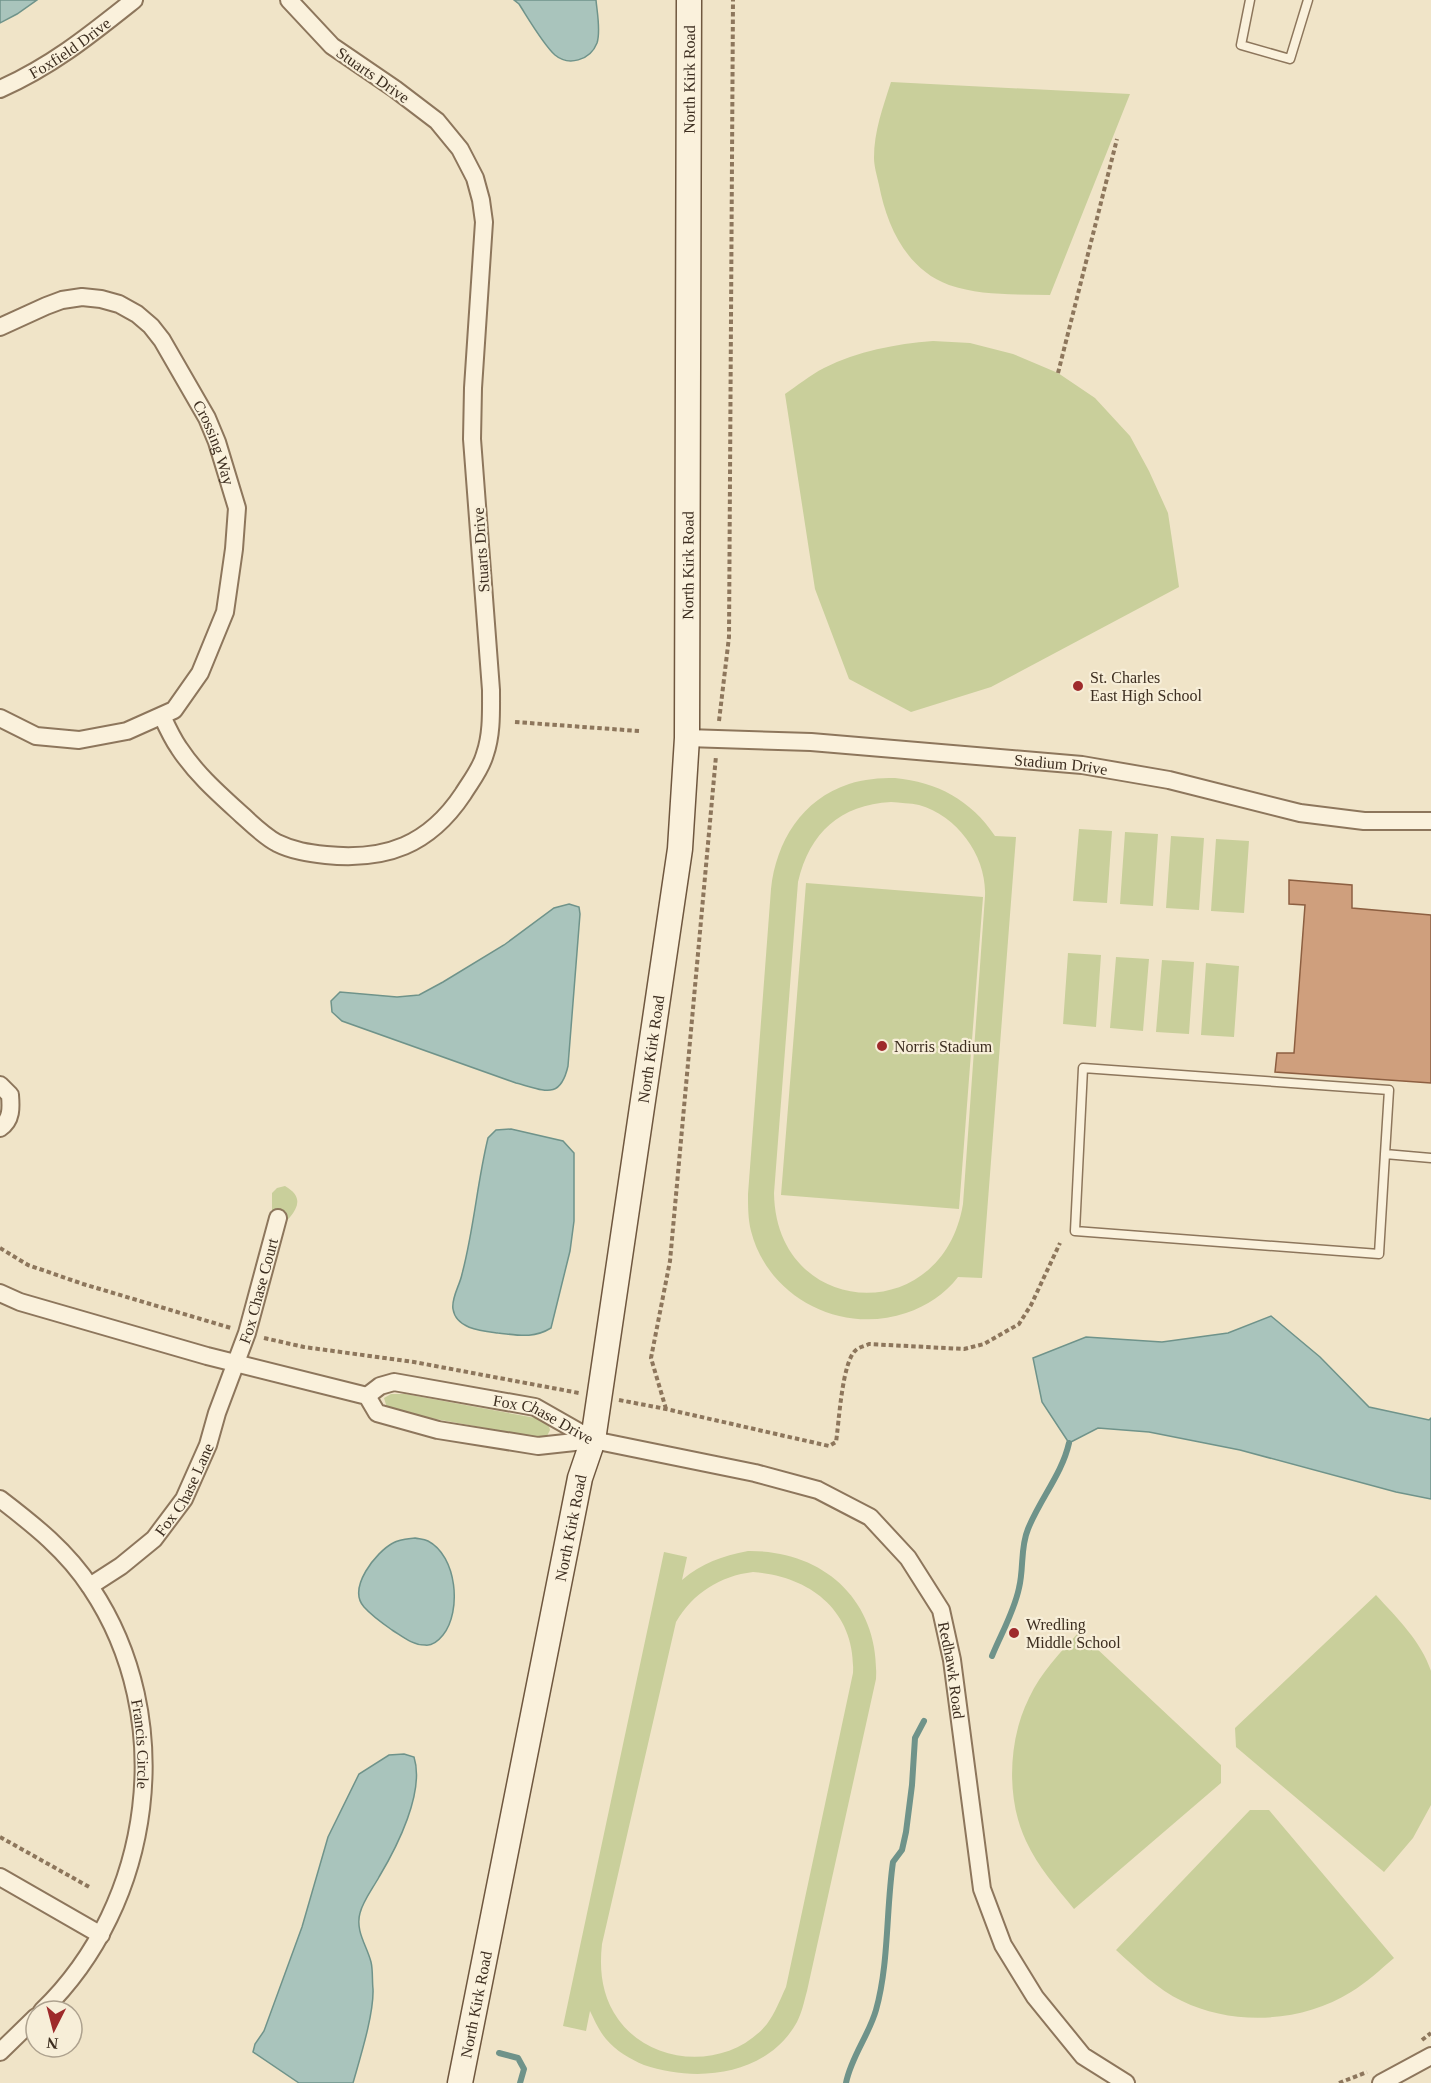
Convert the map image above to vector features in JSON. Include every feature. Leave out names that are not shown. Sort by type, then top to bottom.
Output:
[{"type":"main road","name":"North Kirk Road","points":[[460,2083],[579,1478],[593,1440],[680,849],[687,738],[689,0]]},
{"type":"street","name":"Foxfield Drive","points":[[0,88],[32,75],[78,44],[134,0]]},
{"type":"street","name":"Stuarts Drive","points":[[162,716],[179,748],[208,785],[260,832],[277,843],[295,850],[344,857],[375,855],[401,849],[434,828],[453,809],[477,772],[488,744],[491,690],[472,439],[473,388],[484,222],[481,200],[468,163],[450,136],[436,121],[395,89],[332,46],[289,0]]},
{"type":"street","name":"Crossing Way","points":[[0,327],[62,300],[82,297],[119,304],[137,314],[151,326],[187,380],[207,418],[217,442],[237,508],[225,612],[200,673],[174,710],[127,731],[79,740],[36,736],[0,718]]},
{"type":"street","name":"Stadium Drive","points":[[687,738],[811,742],[1082,765],[1169,780],[1300,813],[1364,821],[1431,821]]},
{"type":"street","points":[[0,1085],[10,1095],[11,1111],[0,1128]]},
{"type":"street","name":"Fox Chase Court","points":[[235,1363],[247,1333],[278,1218]]},
{"type":"street","points":[[0,1293],[20,1302],[235,1363],[367,1396]]},
{"type":"street","name":"Fox Chase Lane","points":[[90,1586],[121,1566],[154,1539],[184,1499],[208,1445],[235,1363]]},
{"type":"street","name":"Fox Chase Drive","points":[[394,1383],[535,1407],[593,1440],[538,1446],[438,1430],[377,1413],[367,1396],[380,1386],[394,1383]]},
{"type":"street","name":"Redhawk Road","points":[[593,1440],[755,1473],[818,1490],[870,1517],[908,1558],[940,1610],[952,1660],[982,1889],[1003,1945],[1035,1997],[1083,2056],[1126,2083]]},
{"type":"street","name":"Francis Circle","points":[[0,1499],[39,1529],[71,1560],[90,1586],[115,1631],[132,1677],[142,1721],[140,1821],[130,1867],[116,1907],[101,1935],[78,1971],[53,1999]]},
{"type":"street","points":[[0,1877],[101,1935]]},
{"type":"street","points":[[0,2052],[24,2029]]},
{"type":"street","points":[[1381,2083],[1431,2056]]},
{"type":"lane","points":[[1250,0],[1241,45],[1290,59],[1308,0]]},
{"type":"lane","points":[[1083,1068],[1389,1090],[1385,1154],[1379,1254],[1075,1231],[1083,1068]]},
{"type":"lane","points":[[1385,1154],[1431,1158]]},
{"type":"path","points":[[1058,373],[1117,139]]},
{"type":"path","points":[[515,722],[639,731]]},
{"type":"path","points":[[0,1248],[28,1265],[83,1284],[247,1333],[304,1347],[414,1362],[666,1409],[829,1446],[836,1442],[843,1383],[855,1350],[869,1344],[964,1349],[984,1344],[1019,1324],[1031,1305],[1060,1243]]},
{"type":"path","points":[[0,1837],[91,1888]]},
{"type":"green space","points":[[891,82],[1130,94],[1050,295],[999,294],[961,289],[934,278],[910,257],[887,216],[874,161],[877,129]]},
{"type":"green space","points":[[933,341],[970,343],[1013,354],[1058,373],[1095,398],[1130,436],[1168,513],[1179,587],[991,687],[911,712],[849,679],[815,589],[785,394],[819,371],[850,357],[891,346]]},
{"type":"green space","points":[[895,778],[925,784],[952,795],[975,812],[995,836],[1016,837],[982,1278],[958,1277],[935,1299],[906,1313],[882,1319],[857,1319],[833,1314],[811,1305],[791,1292],[773,1275],[760,1255],[751,1231],[748,1194],[771,889],[779,855],[794,824],[818,800],[849,784]],"holes":[[[891,802],[919,805],[933,810],[958,828],[975,853],[981,867],[985,896],[963,1204],[949,1245],[925,1273],[894,1289],[861,1293],[829,1285],[801,1265],[782,1235],[774,1193],[798,882],[803,864],[819,836],[842,815],[873,804]]]},
{"type":"green space","points":[[1079,829],[1112,831],[1107,903],[1073,901]]},
{"type":"green space","points":[[1125,832],[1158,834],[1153,906],[1120,904]]},
{"type":"green space","points":[[1171,836],[1204,838],[1199,910],[1166,908]]},
{"type":"green space","points":[[1216,839],[1249,841],[1244,913],[1211,911]]},
{"type":"green space","name":"Norris Stadium","points":[[806,883],[983,897],[959,1209],[781,1195]]},
{"type":"green space","points":[[1068,953],[1101,955],[1096,1027],[1063,1024]]},
{"type":"green space","points":[[1116,957],[1149,959],[1143,1031],[1110,1028]]},
{"type":"green space","points":[[1162,960],[1194,962],[1189,1034],[1156,1032]]},
{"type":"green space","points":[[1206,963],[1239,966],[1234,1037],[1201,1035]]},
{"type":"green space","points":[[285,1186],[297,1197],[296,1209],[276,1232],[272,1228],[272,1193],[277,1188]]},
{"type":"green space","points":[[391,1394],[405,1394],[541,1419],[548,1423],[550,1430],[546,1438],[534,1437],[397,1412],[387,1408],[384,1398]]},
{"type":"green space","points":[[748,1551],[775,1553],[801,1560],[823,1570],[842,1585],[857,1604],[868,1626],[875,1651],[876,1679],[807,1991],[797,2022],[784,2040],[768,2054],[749,2064],[708,2074],[665,2071],[644,2065],[614,2047],[597,2026],[590,2011],[586,2031],[563,2026],[664,1552],[687,1557],[682,1580],[705,1565]],"holes":[[[753,1572],[794,1581],[811,1590],[826,1601],[838,1615],[847,1632],[852,1651],[853,1673],[786,1987],[770,2020],[751,2039],[732,2049],[712,2055],[691,2057],[670,2054],[650,2047],[633,2035],[618,2019],[608,2001],[603,1983],[602,1944],[676,1622],[699,1594],[729,1577]]]},
{"type":"green space","points":[[1376,1595],[1415,1640],[1431,1671],[1431,1805],[1413,1838],[1384,1872],[1236,1747],[1235,1728]]},
{"type":"green space","points":[[1079,1632],[1221,1765],[1221,1783],[1074,1909],[1042,1868],[1026,1841],[1015,1807],[1012,1769],[1017,1732],[1029,1698],[1045,1671]]},
{"type":"green space","points":[[1250,1810],[1269,1810],[1394,1958],[1351,1992],[1311,2010],[1267,2018],[1223,2014],[1202,2009],[1164,1991],[1116,1950]]},
{"type":"water","points":[[0,0],[37,0],[0,23]]},
{"type":"water","points":[[514,0],[596,0],[599,33],[594,49],[584,58],[572,61],[555,55]]},
{"type":"water","points":[[569,904],[579,907],[580,914],[568,1066],[565,1077],[555,1089],[543,1090],[516,1083],[342,1021],[332,1012],[331,1001],[340,992],[397,997],[419,995],[504,945],[554,908]]},
{"type":"water","points":[[511,1129],[563,1141],[574,1153],[574,1221],[570,1251],[551,1328],[532,1335],[498,1333],[471,1328],[459,1321],[453,1309],[453,1300],[461,1278],[473,1223],[488,1138],[496,1130]]},
{"type":"water","points":[[1271,1316],[1320,1357],[1369,1407],[1429,1420],[1431,1418],[1431,1499],[1396,1492],[1240,1450],[1149,1432],[1098,1428],[1069,1443],[1042,1402],[1033,1358],[1086,1337],[1162,1342],[1228,1333]]},
{"type":"water","points":[[415,1538],[428,1541],[438,1548],[445,1559],[454,1585],[453,1612],[449,1625],[439,1639],[428,1645],[411,1642],[392,1630],[370,1613],[360,1599],[361,1581],[379,1554],[396,1542]]},
{"type":"water","points":[[404,1754],[414,1757],[416,1786],[413,1802],[401,1835],[360,1913],[360,1932],[372,1965],[373,1999],[353,2083],[299,2083],[253,2052],[255,2044],[264,2031],[302,1927],[328,1837],[359,1774],[389,1755]]},
{"type":"building","points":[[1289,880],[1352,885],[1352,908],[1431,915],[1431,1083],[1275,1072],[1277,1053],[1294,1053],[1305,905],[1289,904]]},
{"type":"waterway","points":[[992,1656],[1017,1597],[1028,1529],[1056,1476],[1069,1443]]},
{"type":"waterway","points":[[846,2083],[848,2073],[873,2019],[880,1992],[893,1862],[902,1850],[906,1832],[915,1738],[924,1721]]},
{"type":"waterway","points":[[499,2053],[518,2058],[524,2069],[520,2083]]},
{"type":"place","name":"St. Charles East High School","points":[[1078,686]]},
{"type":"place","name":"Norris Stadium","points":[[882,1046]]},
{"type":"place","name":"Wredling Middle School","points":[[1014,1633]]}]
